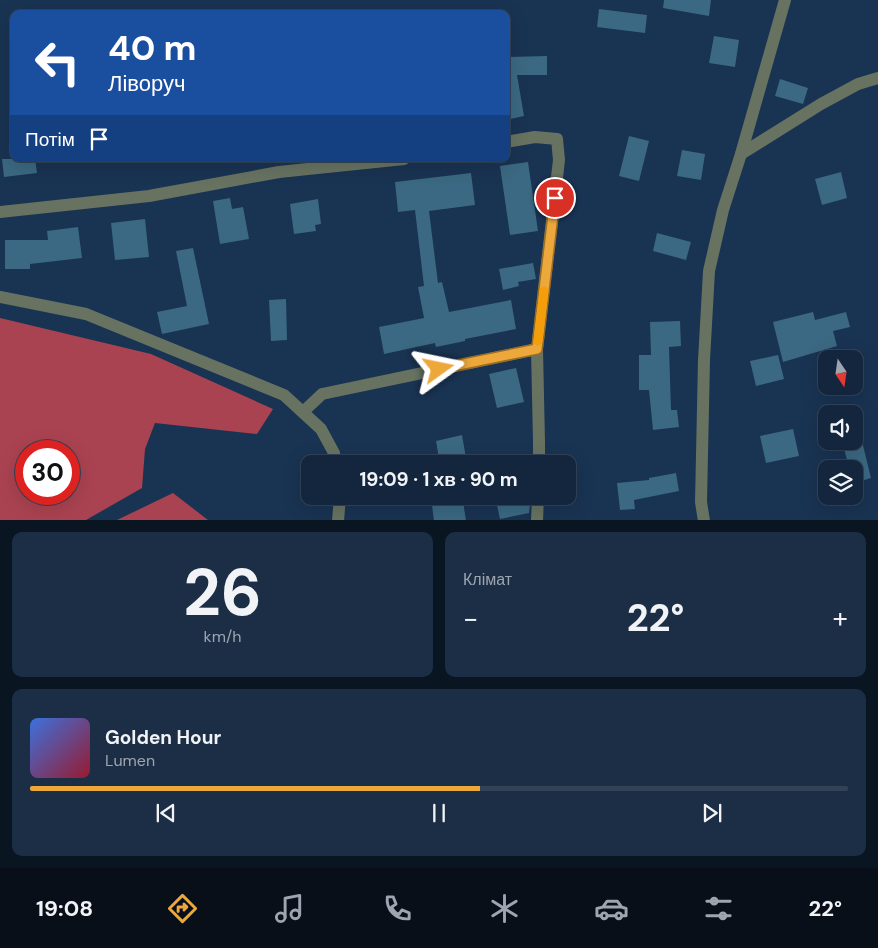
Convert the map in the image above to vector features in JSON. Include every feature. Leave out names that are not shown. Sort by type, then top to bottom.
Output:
[{"type":"street","points":[[704,520],[702,502],[704,360],[709,271],[724,210],[785,0]]},
{"type":"street","points":[[741,154],[836,96],[858,84],[878,78]]},
{"type":"street","points":[[510,141],[535,137],[557,139],[559,160],[537,349],[539,455]]},
{"type":"street","points":[[0,212],[149,196],[279,172],[375,162]]},
{"type":"street","points":[[0,297],[86,314],[284,395],[321,428],[334,455]]},
{"type":"street","points":[[303,412],[322,394],[537,349]]},
{"type":"street","points":[[338,520],[339,505]]},
{"type":"street","points":[[537,520],[538,505]]},
{"type":"shaded area","points":[[0,318],[151,354],[273,409],[257,434],[155,423],[145,449],[142,488],[86,520],[0,520]]},
{"type":"shaded area","points":[[173,493],[208,520],[117,520]]},
{"type":"building","points":[[664,0],[711,0],[709,16],[663,8]]},
{"type":"building","points":[[599,9],[647,15],[645,33],[597,27]]},
{"type":"building","points":[[714,36],[739,40],[735,67],[709,63]]},
{"type":"building","points":[[547,56],[547,75],[517,75],[524,116],[510,119],[510,57]]},
{"type":"building","points":[[780,79],[808,88],[803,104],[775,96]]},
{"type":"building","points":[[629,136],[649,141],[639,181],[619,176]]},
{"type":"building","points":[[682,150],[705,154],[701,180],[677,176]]},
{"type":"building","points":[[2,159],[10,159],[10,162],[35,162],[37,173],[4,177]]},
{"type":"building","points":[[528,162],[538,231],[510,235],[500,166]]},
{"type":"building","points":[[841,172],[847,198],[822,205],[815,179]]},
{"type":"building","points":[[471,173],[475,205],[429,211],[438,283],[442,282],[449,312],[511,300],[516,329],[436,347],[435,343],[384,354],[379,327],[424,318],[418,287],[424,286],[415,210],[398,212],[395,182]]},
{"type":"building","points":[[230,198],[232,209],[243,207],[249,239],[220,244],[213,201]]},
{"type":"building","points":[[318,199],[321,224],[315,225],[316,231],[294,234],[290,204]]},
{"type":"building","points":[[145,219],[149,257],[115,260],[111,223]]},
{"type":"building","points":[[78,227],[82,258],[30,264],[30,269],[5,269],[5,240],[48,240],[47,231]]},
{"type":"building","points":[[657,233],[691,242],[686,260],[653,251]]},
{"type":"building","points":[[193,248],[209,324],[162,334],[157,312],[187,306],[176,251]]},
{"type":"building","points":[[533,263],[536,279],[518,282],[519,286],[503,290],[499,269]]},
{"type":"building","points":[[286,299],[287,340],[271,341],[269,300]]},
{"type":"building","points":[[813,312],[815,320],[846,312],[850,327],[833,331],[837,346],[818,350],[818,352],[783,362],[773,322]]},
{"type":"building","points":[[680,321],[681,346],[669,347],[671,410],[677,410],[679,427],[653,430],[649,390],[639,390],[639,355],[651,355],[650,322]]},
{"type":"building","points":[[778,355],[784,379],[756,386],[750,361]]},
{"type":"building","points":[[516,368],[524,402],[497,408],[489,374]]},
{"type":"building","points":[[793,429],[799,456],[766,463],[760,436]]},
{"type":"building","points":[[462,435],[465,455],[438,455],[436,441]]},
{"type":"building","points":[[863,445],[871,478],[863,480],[863,460],[847,460],[844,450],[863,450]]},
{"type":"building","points":[[676,473],[679,491],[634,500],[635,509],[620,510],[617,483],[649,480],[649,478]]},
{"type":"building","points":[[432,505],[464,505],[466,520],[434,520]]},
{"type":"building","points":[[497,505],[530,505],[529,513],[500,519]]},
{"type":"slow traffic","points":[[538,341],[544,291]]},
{"type":"route","points":[[439,369],[537,349],[555,198]]}]
